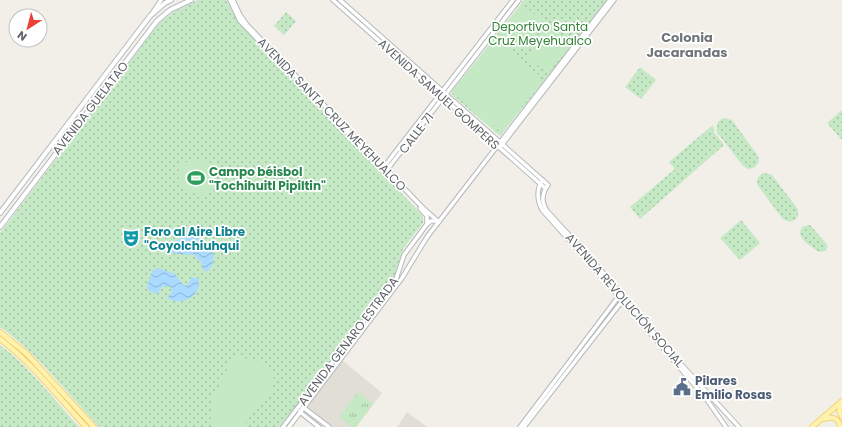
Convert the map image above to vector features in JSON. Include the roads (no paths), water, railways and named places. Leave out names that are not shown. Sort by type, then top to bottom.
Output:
[{"type":"main road","name":"AVENIDA GUELATAO","points":[[0,213],[150,16],[165,3],[171,0]]},
{"type":"main road","name":"AVENIDA GUELATAO","points":[[0,227],[157,20],[170,10],[190,0]]},
{"type":"main road","points":[[0,332],[27,354],[86,427]]},
{"type":"main road","points":[[0,339],[16,352],[62,397],[74,406],[94,427]]},
{"type":"main road","points":[[842,402],[839,408],[842,418]]},
{"type":"main road","points":[[812,427],[842,402]]},
{"type":"main road","points":[[70,409],[74,406]]},
{"type":"main road","points":[[820,420],[831,417],[838,420],[840,427]]},
{"type":"street","name":"AVENIDA GUELATAO","points":[[150,16],[162,0]]},
{"type":"street","points":[[181,4],[184,0]]},
{"type":"street","name":"AVENIDA SANTA CRUZ MEYEHUALCO","points":[[231,0],[236,15],[245,27],[427,212],[440,222]]},
{"type":"street","name":"AVENIDA SAMUEL GOMPERS","points":[[333,0],[443,95]]},
{"type":"street","name":"AVENIDA SAMUEL GOMPERS","points":[[340,0],[443,95],[547,186]]},
{"type":"street","name":"CALLE 71","points":[[385,169],[400,153],[514,0]]},
{"type":"street","name":"CALLE 71","points":[[385,169],[397,150],[519,0]]},
{"type":"street","name":"AVENIDA GENARO ESTRADA","points":[[499,145],[610,0]]},
{"type":"street","name":"AVENIDA GENARO ESTRADA","points":[[289,427],[402,278],[420,247],[614,0]]},
{"type":"street","points":[[60,134],[64,133],[66,139]]},
{"type":"street","points":[[397,150],[400,153]]},
{"type":"street","name":"AVENIDA SANTA CRUZ MEYEHUALCO","points":[[385,169],[426,214],[428,218],[427,224]]},
{"type":"street","name":"AVENIDA REVOLUCIÓN SOCIAL","points":[[541,182],[538,190],[539,202],[543,211],[620,295]]},
{"type":"street","name":"AVENIDA REVOLUCIÓN SOCIAL","points":[[547,186],[543,192],[543,203],[547,211],[593,261],[705,397],[726,427]]},
{"type":"street","points":[[19,188],[21,192],[26,192]]},
{"type":"street","points":[[427,224],[431,221],[440,222]]},
{"type":"street","name":"AVENIDA GENARO ESTRADA","points":[[283,427],[396,279],[404,255],[427,224]]},
{"type":"street","points":[[413,243],[419,241],[420,247]]},
{"type":"street","points":[[618,303],[620,295]]},
{"type":"street","points":[[524,427],[618,303],[623,299]]},
{"type":"street","name":"AVENIDA REVOLUCIÓN SOCIAL","points":[[623,299],[700,386],[739,427]]},
{"type":"street","points":[[283,427],[302,410],[313,388]]},
{"type":"street","points":[[520,427],[547,395]]},
{"type":"street","points":[[302,410],[319,427]]},
{"type":"street","points":[[302,410],[329,427]]},
{"type":"water","points":[[185,237],[199,239],[210,246],[214,258],[208,271],[203,270],[201,262],[193,254],[177,254],[170,251],[169,248],[172,244]]},
{"type":"water","points":[[158,268],[175,274],[184,286],[188,284],[191,278],[198,278],[199,285],[197,291],[188,299],[175,301],[167,298],[172,292],[171,288],[168,286],[163,286],[157,294],[148,290],[147,287],[151,274],[153,270]]},
{"type":"place","name":"Campo béisbol \"Tochihuitl Pipiltin\"","points":[[196,178]]},
{"type":"place","name":"Foro al Aire Libre \"Coyolchiuhqui","points":[[131,238]]},
{"type":"place","name":"Pilares Emilio Rosas","points":[[682,387]]},
{"type":"district","name":"Colonia Jacarandas","points":[[687,44]]},
{"type":"park label","name":"Deportivo Santa Cruz Meyehualco","points":[[540,33]]}]
